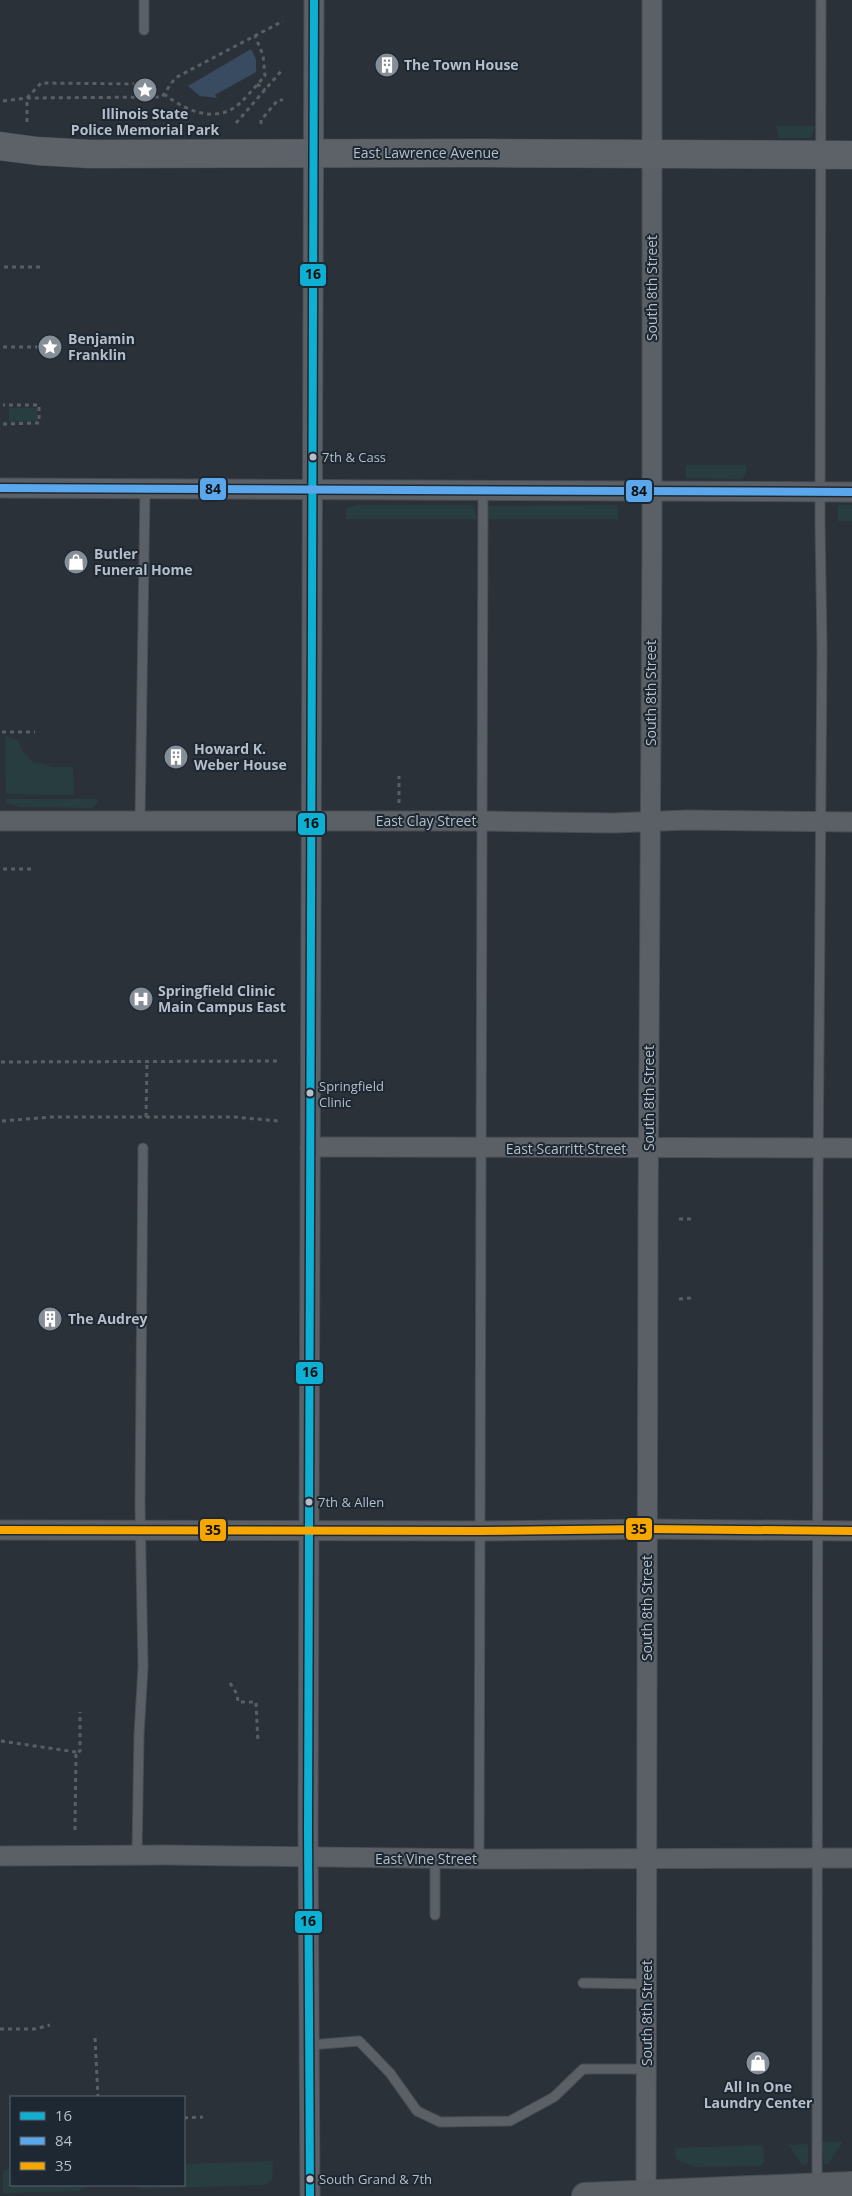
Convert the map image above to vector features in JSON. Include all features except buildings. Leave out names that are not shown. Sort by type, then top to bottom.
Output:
[{"type":"main road","name":"East Lawrence Avenue","points":[[0,146],[37,151],[90,154],[314,152],[651,153],[852,156]]},
{"type":"main road","points":[[585,2196],[817,2191],[852,2186]]},
{"type":"street","points":[[310,2196],[308,1858],[314,0]]},
{"type":"street","name":"South 8th Street","points":[[646,2195],[652,0]]},
{"type":"street","points":[[0,488],[852,492]]},
{"type":"street","name":"East Clay Street","points":[[0,821],[852,822]]},
{"type":"street","name":"East Scarritt Street","points":[[310,1147],[481,1149],[852,1148]]},
{"type":"street","points":[[0,1530],[480,1531],[648,1529],[852,1531]]},
{"type":"street","name":"East Vine Street","points":[[0,1856],[137,1855],[435,1859],[852,1858]]},
{"type":"lane","points":[[144,0],[144,30]]},
{"type":"lane","points":[[817,2191],[821,822],[821,0]]},
{"type":"lane","points":[[140,821],[145,488]]},
{"type":"lane","points":[[479,1859],[483,491]]},
{"type":"lane","points":[[137,1855],[139,1735],[144,1667],[140,1530],[143,1148]]},
{"type":"lane","points":[[435,1859],[435,1915]]},
{"type":"lane","points":[[583,1984],[647,1984]]},
{"type":"lane","points":[[310,2045],[359,2041],[390,2073],[417,2111],[440,2122],[510,2121],[554,2098],[583,2069],[646,2069]]},
{"type":"path","points":[[3,101],[27,98],[162,97],[175,78],[283,21]]},
{"type":"path","points":[[164,94],[186,109],[200,113],[217,113],[233,109],[265,76],[262,49],[255,36]]},
{"type":"path","points":[[236,123],[283,69]]},
{"type":"path","points":[[27,122],[27,98],[41,83],[140,84],[149,98]]},
{"type":"path","points":[[257,84],[265,90]]},
{"type":"path","points":[[261,124],[261,120],[278,100],[284,100]]},
{"type":"path","points":[[4,267],[40,267]]},
{"type":"path","points":[[3,347],[41,347]]},
{"type":"path","points":[[3,405],[39,405],[39,424],[3,424]]},
{"type":"path","points":[[2,732],[35,732]]},
{"type":"path","points":[[399,776],[399,802]]},
{"type":"path","points":[[3,869],[31,869]]},
{"type":"path","points":[[1,1062],[279,1061]]},
{"type":"path","points":[[146,1117],[147,1062]]},
{"type":"path","points":[[2,1120],[51,1117],[234,1117],[279,1121]]},
{"type":"path","points":[[679,1219],[692,1219]]},
{"type":"path","points":[[678,1299],[691,1298]]},
{"type":"path","points":[[230,1684],[237,1694],[238,1702],[256,1702],[258,1743]]},
{"type":"path","points":[[1,1741],[80,1751],[80,1712]]},
{"type":"path","points":[[75,1830],[76,1752]]},
{"type":"path","points":[[0,2029],[36,2029],[50,2025]]},
{"type":"path","points":[[95,2038],[98,2096]]},
{"type":"path","points":[[185,2118],[203,2117]]},
{"type":"green space","points":[[776,126],[815,126],[811,138],[779,138]]},
{"type":"green space","points":[[9,408],[37,408],[37,421],[9,422]]},
{"type":"green space","points":[[686,465],[746,465],[746,472],[742,479],[686,478]]},
{"type":"green space","points":[[358,505],[471,505],[474,508],[477,519],[346,519],[346,508]]},
{"type":"green space","points":[[617,505],[618,519],[488,519],[489,506]]},
{"type":"green space","points":[[838,505],[852,505],[852,521],[838,521]]},
{"type":"green space","points":[[5,736],[18,740],[22,750],[34,763],[46,764],[51,767],[73,767],[74,795],[6,794]]},
{"type":"green space","points":[[6,799],[97,799],[97,803],[92,808],[20,807],[6,803]]},
{"type":"green space","points":[[822,2142],[843,2142],[828,2164],[824,2164]]},
{"type":"green space","points":[[808,2144],[808,2162],[804,2166],[789,2145]]},
{"type":"green space","points":[[763,2145],[764,2161],[761,2166],[694,2167],[676,2159],[675,2148]]},
{"type":"green space","points":[[273,2161],[272,2180],[265,2185],[143,2189],[135,2186],[185,2186],[185,2164]]},
{"type":"green space","points":[[10,2169],[10,2186],[87,2186],[78,2191],[3,2193],[3,2170]]},
{"type":"water","points":[[251,49],[256,59],[256,72],[215,95],[217,98],[200,96],[188,86]]},
{"type":"transit line","name":"16","points":[[310,2196],[308,1832],[314,0]]},
{"type":"transit line","name":"84","points":[[0,488],[852,492]]},
{"type":"transit line","name":"35","points":[[0,1530],[480,1531],[648,1529],[852,1531]]},
{"type":"place","name":"The Town House","points":[[387,65]]},
{"type":"place","name":"Illinois State Police Memorial Park","points":[[145,90]]},
{"type":"place","name":"Benjamin Franklin","points":[[50,347]]},
{"type":"place","name":"7th & Cass","points":[[313,457]]},
{"type":"place","name":"Butler Funeral Home","points":[[76,562]]},
{"type":"place","name":"Howard K. Weber House","points":[[176,757]]},
{"type":"place","name":"Springfield Clinic Main Campus East","points":[[141,999]]},
{"type":"place","name":"Springfield Clinic","points":[[310,1093]]},
{"type":"place","name":"The Audrey","points":[[50,1319]]},
{"type":"place","name":"7th & Allen","points":[[309,1502]]},
{"type":"place","name":"All In One Laundry Center","points":[[758,2063]]},
{"type":"place","name":"South Grand & 7th","points":[[310,2179]]}]
